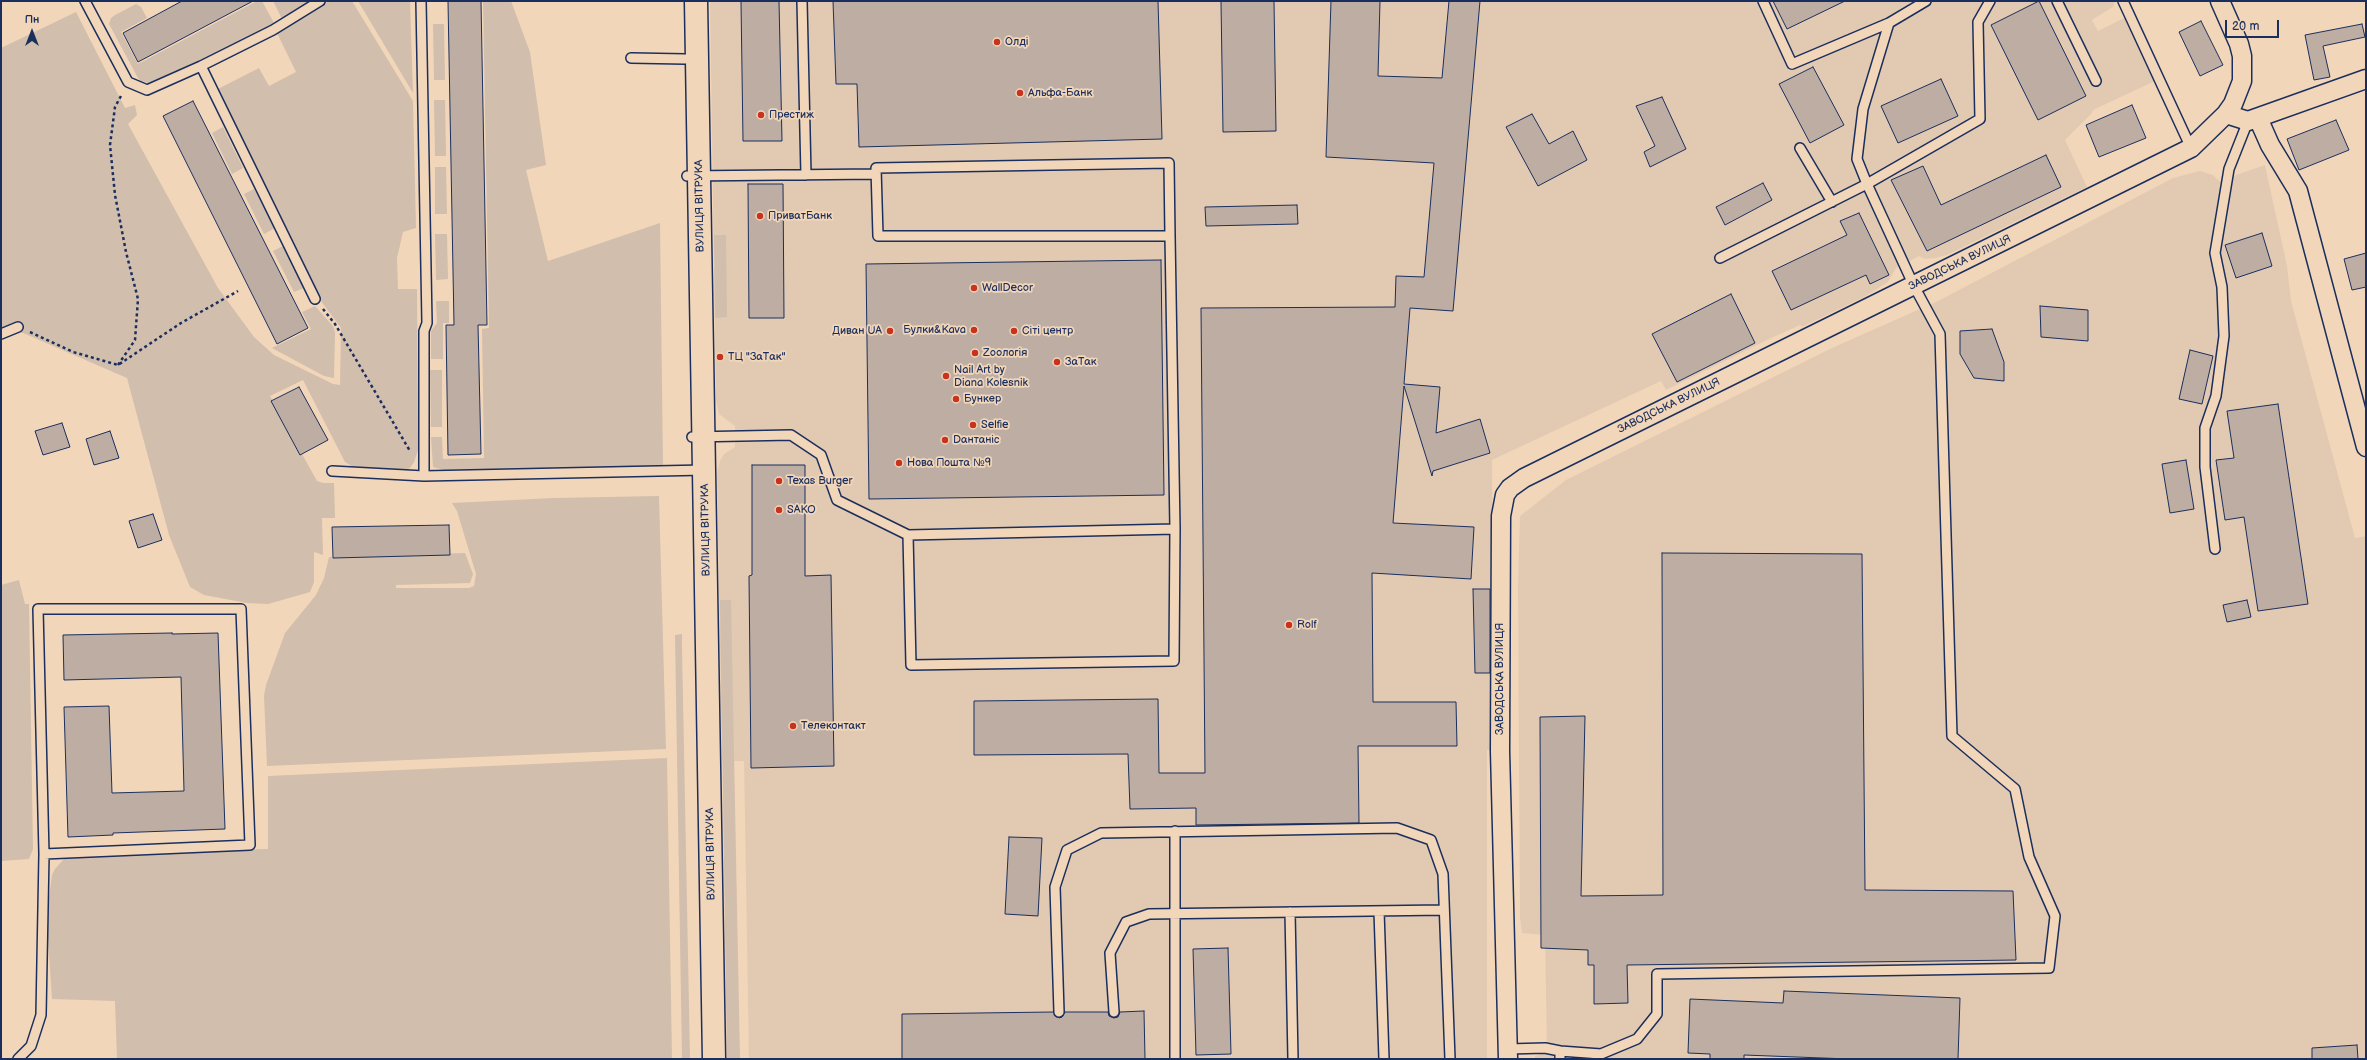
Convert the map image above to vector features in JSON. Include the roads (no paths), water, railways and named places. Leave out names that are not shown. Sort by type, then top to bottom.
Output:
[{"type":"main road","name":"ВУЛИЦЯ ВІТРУКА","points":[[684,1],[685,59],[693,176]]},
{"type":"main road","name":"ВУЛИЦЯ ВІТРУКА","points":[[696,1],[693,176],[698,437],[714,1059]]},
{"type":"main road","name":"ВУЛИЦЯ ВІТРУКА","points":[[699,471],[702,1059]]},
{"type":"street","name":"ЗАВОДСЬКА ВУЛИЦЯ","points":[[1508,1054],[1500,751],[1501,516],[1505,495],[1510,488],[1524,478],[2191,148],[2226,114],[2233,104],[2242,81],[2242,56],[2239,44],[2220,1]]},
{"type":"street","points":[[2226,114],[2253,119],[2366,79]]},
{"type":"street","points":[[2253,119],[2298,191],[2366,447]]},
{"type":"lane","points":[[85,1],[128,82],[147,90],[201,66],[273,30],[320,1]]},
{"type":"lane","points":[[421,1],[427,323],[424,331],[424,476]]},
{"type":"lane","points":[[802,1],[806,175]]},
{"type":"lane","points":[[1763,1],[1792,64],[1889,23],[1926,1]]},
{"type":"lane","points":[[1720,258],[1867,184],[1980,119],[1978,22],[1990,1]]},
{"type":"lane","points":[[2058,1],[2096,81]]},
{"type":"lane","points":[[2123,1],[2191,148]]},
{"type":"lane","points":[[1508,1054],[1545,1048],[1560,1055],[1601,1054],[1637,1039],[1657,1014],[1657,974],[2049,968],[2055,916],[2029,857],[2015,789],[1952,736],[1940,334],[1914,286],[1857,159],[1862,109],[1889,23]]},
{"type":"lane","points":[[630,58],[685,59]]},
{"type":"lane","points":[[201,66],[315,299]]},
{"type":"lane","points":[[2215,549],[2204,466],[2205,428],[2216,396],[2224,336],[2222,287],[2215,253],[2229,169],[2253,119]]},
{"type":"lane","points":[[1800,148],[1832,202]]},
{"type":"lane","points":[[908,535],[911,665],[1174,661],[1175,529],[1169,163],[876,168],[878,236],[1170,236]]},
{"type":"lane","points":[[693,176],[876,174]]},
{"type":"lane","points":[[1,334],[18,327]]},
{"type":"lane","points":[[698,437],[791,435],[820,455],[837,500],[908,535],[1175,529]]},
{"type":"lane","points":[[332,471],[424,476],[699,471]]},
{"type":"lane","points":[[18,1059],[31,1046],[41,1015],[44,854],[38,609],[241,609],[250,845],[44,854]]},
{"type":"lane","points":[[1059,1012],[1055,886],[1067,850],[1101,833],[1397,828],[1431,840],[1443,874],[1450,1059]]},
{"type":"lane","points":[[1174,832],[1175,1059]]},
{"type":"lane","points":[[1114,1012],[1110,953],[1126,922],[1149,914],[1444,910]]},
{"type":"lane","points":[[1379,911],[1384,1059]]},
{"type":"lane","points":[[1290,912],[1293,1059]]},
{"type":"place","name":"Олді","points":[[997,42]]},
{"type":"place","name":"Альфа-Банк","points":[[1020,93]]},
{"type":"place","name":"Престиж","points":[[761,115]]},
{"type":"place","name":"ПриватБанк","points":[[760,216]]},
{"type":"place","name":"WallDecor","points":[[974,288]]},
{"type":"place","name":"Булки&Kava","points":[[974,330]]},
{"type":"place","name":"Диван UA","points":[[890,331]]},
{"type":"place","name":"Сіті центр","points":[[1014,331]]},
{"type":"place","name":"Zooлогія","points":[[975,353]]},
{"type":"place","name":"ТЦ \"ЗаТак\"","points":[[720,357]]},
{"type":"place","name":"ЗаТак","points":[[1057,362]]},
{"type":"place","name":"Nail Art by Diana Kolesnik","points":[[946,376]]},
{"type":"place","name":"Бункер","points":[[956,399]]},
{"type":"place","name":"Selfie","points":[[973,425]]},
{"type":"place","name":"Dантаніс","points":[[945,440]]},
{"type":"place","name":"Нова Пошта №9","points":[[899,463]]},
{"type":"place","name":"Texas Burger","points":[[779,481]]},
{"type":"place","name":"SAKO","points":[[779,510]]},
{"type":"place","name":"Rolf","points":[[1289,625]]},
{"type":"place","name":"Телеконтакт","points":[[793,726]]}]
